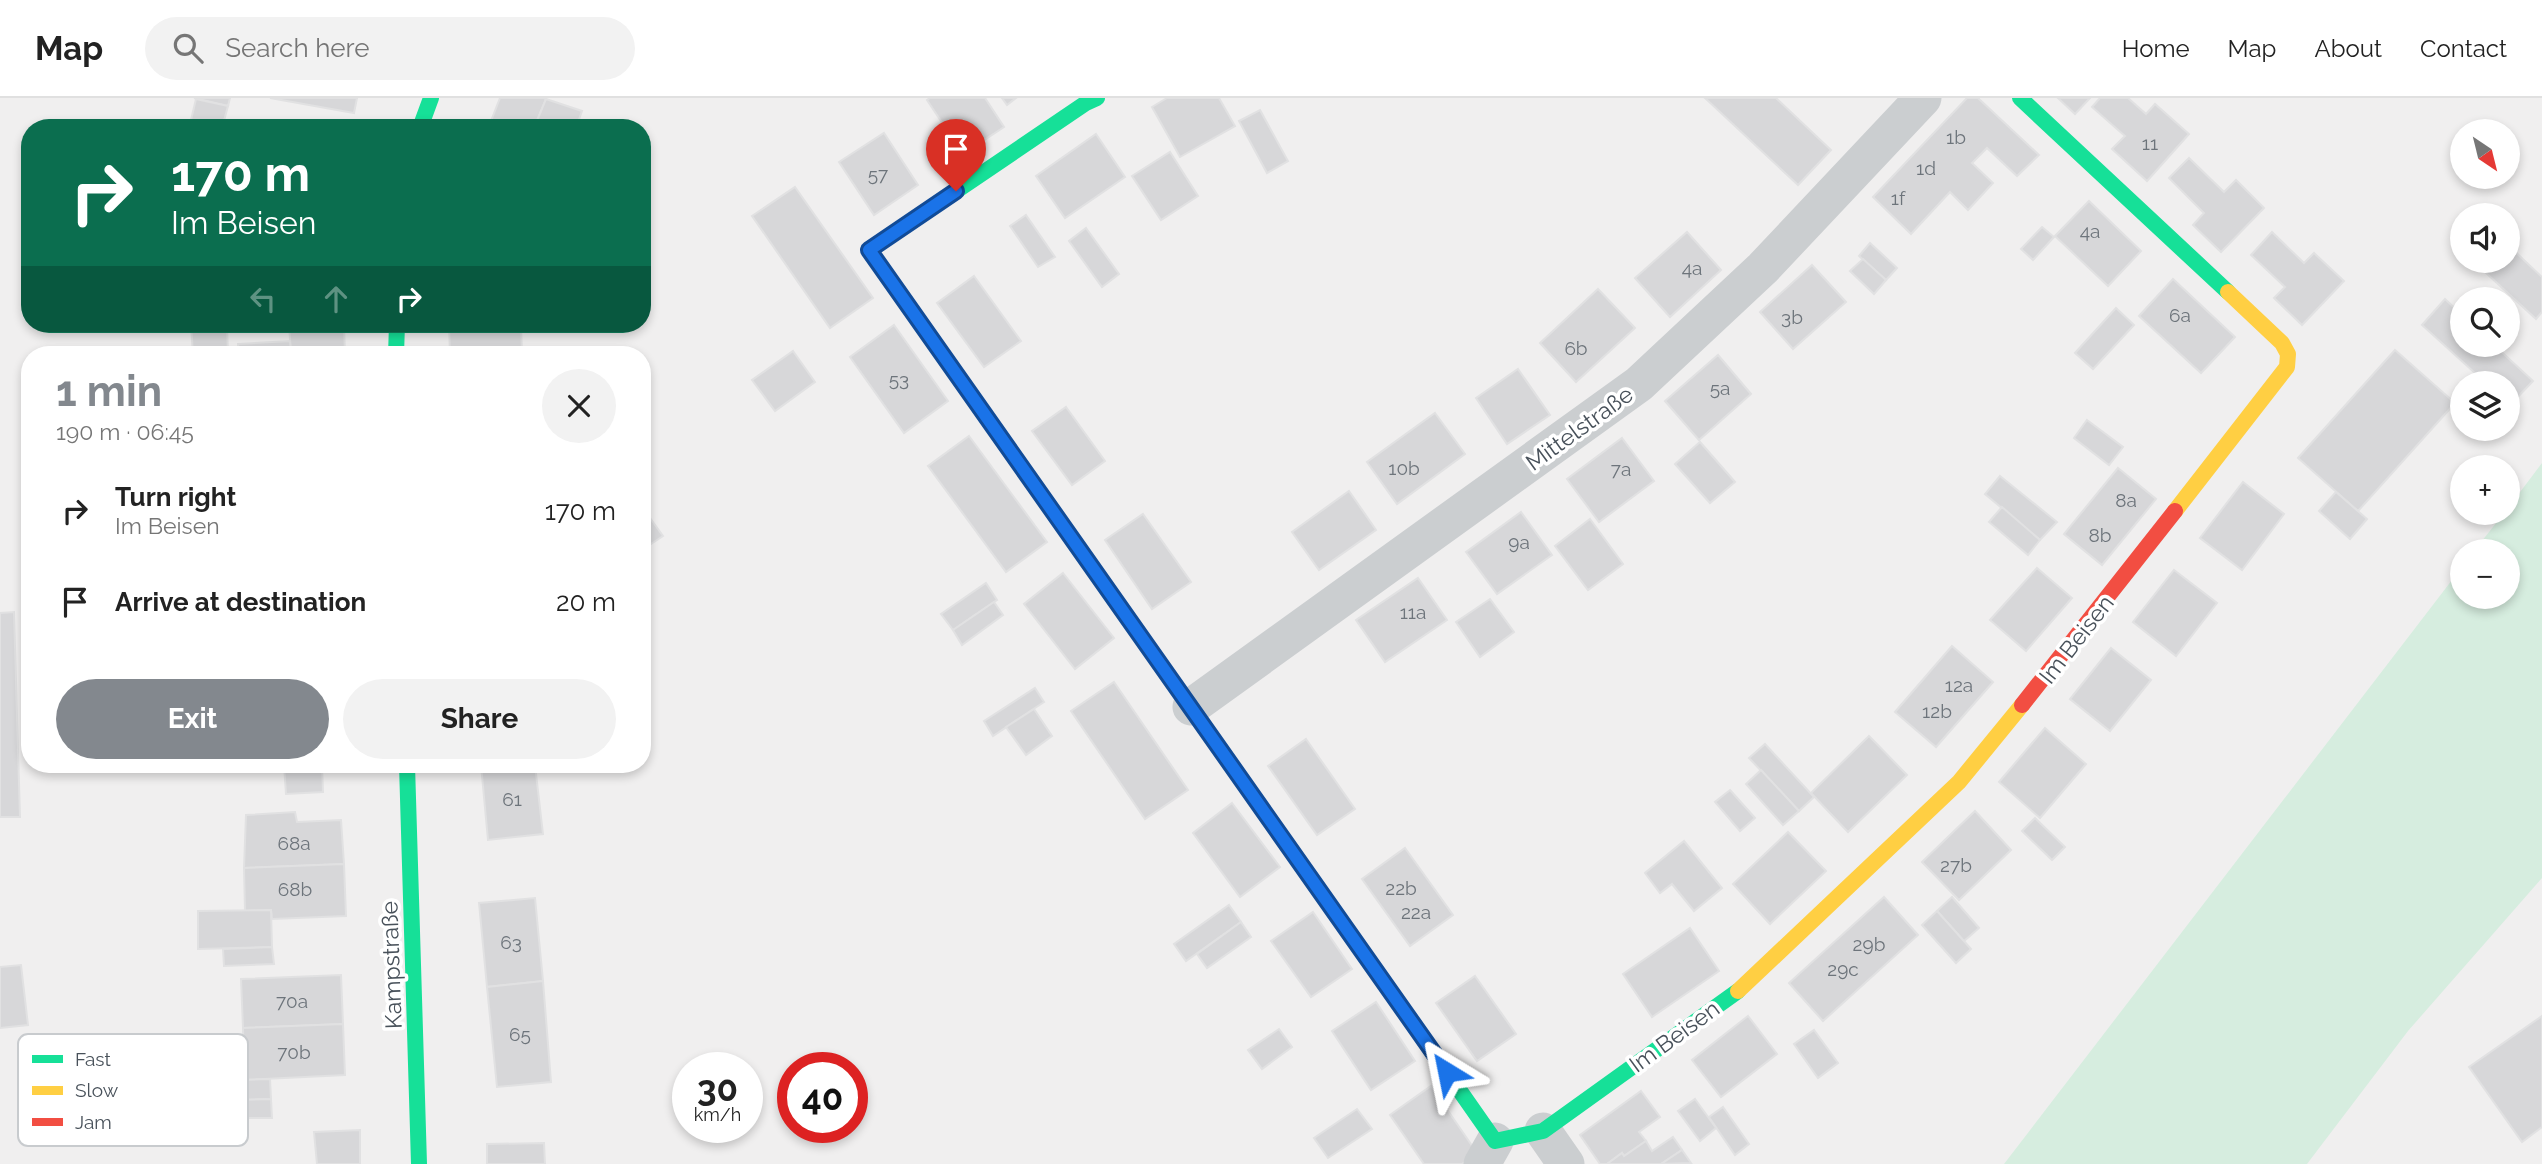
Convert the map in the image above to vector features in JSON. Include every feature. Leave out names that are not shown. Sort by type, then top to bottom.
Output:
[{"type":"street","points":[[423,119],[431,98]]},
{"type":"street","name":"Im Beisen","points":[[1097,98],[869,250],[1191,707],[1488,1152],[1542,1131],[1739,990],[1959,782],[2058,662],[2287,367],[2288,354],[2281,343],[2020,98]]},
{"type":"street","name":"Mittelstraße","points":[[1191,707],[1639,384],[1763,268],[1923,98]]},
{"type":"street","name":"Kampstraße","points":[[407,773],[419,1164]]},
{"type":"street","points":[[1542,1131],[1566,1164]]},
{"type":"green space","points":[[2542,463],[2542,878],[2408,1031],[2307,1164],[2004,1164],[2450,583],[2450,609],[2520,609],[2520,539],[2483,539],[2495,525],[2520,525],[2520,492]]},
{"type":"building","points":[[194,98],[230,98],[228,106]]},
{"type":"building","points":[[270,98],[357,98],[354,113]]},
{"type":"building","points":[[500,98],[546,99],[538,119],[492,119]]},
{"type":"building","points":[[985,98],[1004,127],[963,154],[927,100]]},
{"type":"building","points":[[1002,98],[1016,98],[1007,105]]},
{"type":"building","points":[[1167,98],[1219,98],[1235,126],[1180,157],[1152,107]]},
{"type":"building","points":[[1705,98],[1776,98],[1831,150],[1798,185]]},
{"type":"building","points":[[1967,98],[1978,98],[2039,155],[2017,176],[1987,148],[1972,163],[1993,183],[1968,210],[1950,192],[1911,234],[1873,197]]},
{"type":"building","points":[[2058,98],[2090,98],[2075,114]]},
{"type":"building","points":[[2100,98],[2128,98],[2146,114],[2155,104],[2189,134],[2147,181],[2112,149],[2125,136],[2092,107]]},
{"type":"building","points":[[196,99],[228,106],[224,119],[191,119]]},
{"type":"building","points":[[546,99],[582,111],[579,119],[538,119]]},
{"type":"building","points":[[1260,110],[1288,161],[1267,173],[1239,121]]},
{"type":"building","points":[[884,133],[918,185],[874,215],[839,162]]},
{"type":"building","points":[[1096,134],[1125,177],[1065,218],[1036,176]]},
{"type":"building","points":[[1170,152],[1198,196],[1161,220],[1132,176]]},
{"type":"building","points":[[2189,158],[2224,192],[2236,180],[2264,208],[2221,252],[2193,225],[2204,213],[2169,178]]},
{"type":"building","points":[[795,187],[873,298],[830,328],[752,216]]},
{"type":"building","points":[[2089,201],[2141,251],[2108,286],[2055,236]]},
{"type":"building","points":[[1026,215],[1055,257],[1038,267],[1010,226]]},
{"type":"building","points":[[2042,227],[2054,237],[2033,260],[2021,249]]},
{"type":"building","points":[[1086,228],[1119,274],[1102,287],[1069,241]]},
{"type":"building","points":[[1687,232],[1721,270],[1670,317],[1635,278]]},
{"type":"building","points":[[2272,232],[2304,263],[2314,253],[2344,281],[2302,325],[2274,298],[2285,287],[2251,255]]},
{"type":"building","points":[[1870,243],[1897,268],[1886,280],[1859,256]]},
{"type":"building","points":[[2520,256],[2542,277],[2542,312],[2536,319],[2520,304],[2520,287],[2501,287],[2486,273],[2520,273]]},
{"type":"building","points":[[1863,259],[1886,280],[1874,294],[1850,271]]},
{"type":"building","points":[[1812,265],[1846,302],[1793,349],[1760,312]]},
{"type":"building","points":[[974,276],[1021,341],[984,367],[937,303]]},
{"type":"building","points":[[2173,279],[2235,337],[2201,373],[2139,316]]},
{"type":"building","points":[[1598,289],[1635,328],[1576,382],[1540,343]]},
{"type":"building","points":[[2445,299],[2450,304],[2450,350],[2422,325]]},
{"type":"building","points":[[2116,308],[2134,325],[2093,369],[2075,353]]},
{"type":"building","points":[[894,325],[948,401],[904,433],[850,357]]},
{"type":"building","points":[[192,333],[227,333],[228,346],[192,346]]},
{"type":"building","points":[[290,333],[344,333],[345,346],[290,346]]},
{"type":"building","points":[[449,333],[521,333],[522,346],[450,346]]},
{"type":"building","points":[[290,341],[290,346],[238,346]]},
{"type":"building","points":[[2395,350],[2450,399],[2450,409],[2358,511],[2298,458]]},
{"type":"building","points":[[793,351],[815,382],[775,411],[752,380]]},
{"type":"building","points":[[1718,355],[1751,394],[1699,440],[1665,401]]},
{"type":"building","points":[[2457,357],[2507,357],[2533,381],[2520,395],[2520,371],[2473,371]]},
{"type":"building","points":[[1518,369],[1550,415],[1507,444],[1476,398]]},
{"type":"building","points":[[1066,407],[1105,461],[1072,485],[1032,431]]},
{"type":"building","points":[[1435,413],[1465,454],[1397,504],[1367,462]]},
{"type":"building","points":[[2087,420],[2123,447],[2109,465],[2074,438]]},
{"type":"building","points":[[969,436],[1047,542],[1006,572],[928,466]]},
{"type":"building","points":[[1622,438],[1654,481],[1599,522],[1567,479]]},
{"type":"building","points":[[1700,442],[1735,482],[1710,503],[1675,464]]},
{"type":"building","points":[[2118,468],[2156,499],[2102,565],[2064,534]]},
{"type":"building","points":[[2000,476],[2057,522],[2040,540],[1985,494]]},
{"type":"building","points":[[2243,482],[2284,514],[2242,570],[2200,538]]},
{"type":"building","points":[[1349,491],[1376,530],[1319,570],[1292,532]]},
{"type":"building","points":[[2336,492],[2367,519],[2350,539],[2319,511]]},
{"type":"building","points":[[2002,507],[2040,540],[2028,555],[1989,522]]},
{"type":"building","points":[[1521,512],[1552,555],[1497,594],[1466,552]]},
{"type":"building","points":[[1143,514],[1191,582],[1152,609],[1105,540]]},
{"type":"building","points":[[651,519],[663,536],[651,544]]},
{"type":"building","points":[[1590,519],[1623,564],[1588,590],[1555,546]]},
{"type":"building","points":[[2037,568],[2072,598],[2026,651],[1990,620]]},
{"type":"building","points":[[2174,570],[2217,603],[2176,656],[2133,622]]},
{"type":"building","points":[[1063,573],[1114,638],[1075,669],[1024,604]]},
{"type":"building","points":[[1418,578],[1447,620],[1385,662],[1356,620]]},
{"type":"building","points":[[986,583],[997,600],[953,630],[941,614]]},
{"type":"building","points":[[1490,599],[1514,632],[1480,657],[1456,622]]},
{"type":"building","points":[[994,602],[1003,615],[962,645],[953,630]]},
{"type":"building","points":[[14,612],[20,817],[0,817],[0,613]]},
{"type":"building","points":[[1952,646],[1993,682],[1936,747],[1895,712]]},
{"type":"building","points":[[2111,648],[2151,680],[2110,731],[2070,699]]},
{"type":"building","points":[[1114,682],[1188,790],[1145,819],[1071,711]]},
{"type":"building","points":[[1035,688],[1044,702],[993,736],[984,721]]},
{"type":"building","points":[[1034,709],[1052,736],[1026,755],[1006,727]]},
{"type":"building","points":[[2045,728],[2086,764],[2040,818],[1999,782]]},
{"type":"building","points":[[1869,736],[1907,775],[1848,832],[1811,793]]},
{"type":"building","points":[[1306,739],[1355,809],[1317,835],[1268,766]]},
{"type":"building","points":[[1765,744],[1814,797],[1799,811],[1749,758]]},
{"type":"building","points":[[1761,770],[1799,811],[1783,825],[1746,784]]},
{"type":"building","points":[[285,773],[322,773],[323,792],[286,794]]},
{"type":"building","points":[[482,773],[536,773],[543,834],[488,840]]},
{"type":"building","points":[[1730,790],[1755,818],[1740,831],[1715,802]]},
{"type":"building","points":[[1232,803],[1280,867],[1240,897],[1193,833]]},
{"type":"building","points":[[1975,811],[2011,850],[1959,900],[1922,862]]},
{"type":"building","points":[[295,812],[297,822],[341,820],[344,864],[244,868],[246,815]]},
{"type":"building","points":[[2035,818],[2065,847],[2052,860],[2022,831]]},
{"type":"building","points":[[1788,832],[1826,871],[1770,924],[1733,884]]},
{"type":"building","points":[[1684,841],[1722,888],[1694,911],[1672,884],[1660,893],[1645,873]]},
{"type":"building","points":[[1405,848],[1453,915],[1410,946],[1362,879]]},
{"type":"building","points":[[344,864],[346,916],[272,919],[271,910],[245,911],[244,868]]},
{"type":"building","points":[[1884,897],[1918,935],[1823,1021],[1789,983]]},
{"type":"building","points":[[1952,897],[1979,928],[1964,941],[1937,911]]},
{"type":"building","points":[[535,898],[543,981],[487,987],[479,903]]},
{"type":"building","points":[[1229,905],[1241,922],[1186,961],[1174,944]]},
{"type":"building","points":[[271,910],[272,947],[198,949],[198,911]]},
{"type":"building","points":[[1937,911],[1971,949],[1956,963],[1922,925]]},
{"type":"building","points":[[1313,912],[1352,969],[1311,997],[1271,941]]},
{"type":"building","points":[[1241,922],[1251,937],[1207,968],[1197,954]]},
{"type":"building","points":[[1690,928],[1719,971],[1652,1017],[1623,974]]},
{"type":"building","points":[[272,947],[274,964],[224,966],[223,949]]},
{"type":"building","points":[[21,965],[28,1025],[0,1028],[0,967]]},
{"type":"building","points":[[341,975],[343,1024],[243,1028],[241,979]]},
{"type":"building","points":[[1475,976],[1516,1034],[1477,1061],[1436,1003]]},
{"type":"building","points":[[543,981],[551,1082],[497,1087],[487,987]]},
{"type":"building","points":[[1376,1002],[1415,1061],[1371,1090],[1332,1031]]},
{"type":"building","points":[[1748,1016],[1777,1054],[1721,1097],[1692,1060]]},
{"type":"building","points":[[2542,1016],[2542,1127],[2522,1142],[2469,1067]]},
{"type":"building","points":[[343,1024],[345,1075],[248,1080],[248,1034],[243,1034],[243,1028]]},
{"type":"building","points":[[1279,1029],[1292,1047],[1262,1069],[1248,1050]]},
{"type":"building","points":[[1814,1030],[1838,1063],[1818,1078],[1794,1044]]},
{"type":"building","points":[[270,1079],[271,1099],[248,1100],[248,1080]]},
{"type":"building","points":[[1431,1086],[1477,1153],[1462,1164],[1424,1164],[1390,1115]]},
{"type":"building","points":[[1641,1091],[1660,1117],[1639,1132],[1646,1141],[1624,1156],[1622,1153],[1607,1164],[1600,1164],[1580,1135]]},
{"type":"building","points":[[271,1099],[272,1118],[248,1118],[248,1100]]},
{"type":"building","points":[[1695,1099],[1716,1128],[1700,1141],[1678,1111]]},
{"type":"building","points":[[1723,1107],[1749,1144],[1735,1155],[1709,1117]]},
{"type":"building","points":[[1357,1109],[1372,1129],[1328,1158],[1314,1138]]},
{"type":"building","points":[[360,1130],[360,1164],[317,1164],[314,1132]]},
{"type":"building","points":[[1673,1137],[1682,1150],[1661,1164],[1607,1164],[1646,1141],[1652,1151]]},
{"type":"building","points":[[544,1143],[545,1164],[487,1164],[487,1144]]},
{"type":"building","points":[[1682,1150],[1691,1163],[1661,1164]]},
{"type":"traffic: fast","points":[[423,119],[431,98]]},
{"type":"traffic: fast","points":[[1097,98],[869,250],[1106,587]]},
{"type":"traffic: fast","points":[[2020,98],[2228,292]]},
{"type":"traffic: fast","points":[[396,346],[397,333]]},
{"type":"traffic: fast","points":[[407,773],[419,1164]]},
{"type":"traffic: fast","points":[[1367,958],[1495,1141],[1543,1131],[1738,991]]},
{"type":"traffic: slow","points":[[2175,511],[2287,367],[2288,354],[2282,343],[2228,292]]},
{"type":"traffic: slow","points":[[1738,991],[1959,782],[2022,705]]},
{"type":"traffic: jam","points":[[2022,705],[2175,511]]},
{"type":"traffic: jam","points":[[1106,587],[1367,958]]},
{"type":"route","points":[[956,191],[869,250],[1447,1072]]}]
